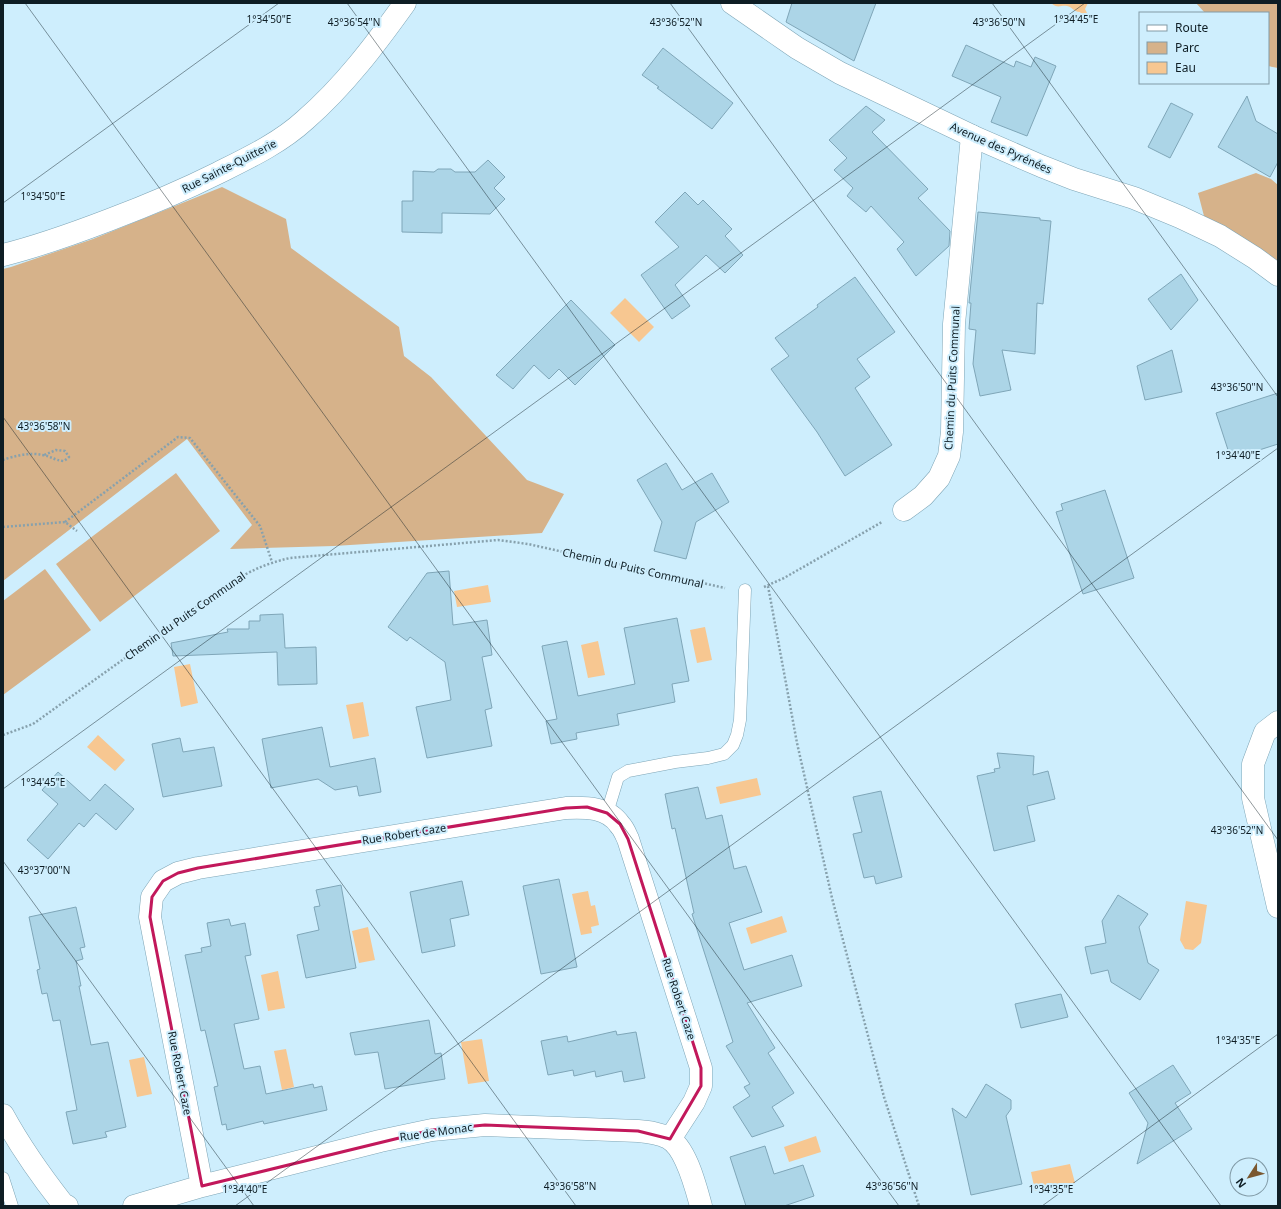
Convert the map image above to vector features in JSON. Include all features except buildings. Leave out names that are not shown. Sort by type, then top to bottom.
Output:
[{"type":"street","name":"Rue Sainte-Quitterie","points":[[3,255],[20,251],[80,231],[142,207],[191,186],[238,163],[279,140],[304,121],[348,78],[377,43],[405,3]]},
{"type":"street","name":"Avenue des Pyrénées","points":[[732,3],[797,48],[834,69],[972,136],[1074,179],[1134,198],[1180,217],[1220,236],[1255,258],[1278,275]]},
{"type":"street","name":"Chemin du Puits Communal","points":[[904,510],[923,496],[939,478],[949,456],[952,432],[954,324],[972,136]]},
{"type":"street","points":[[1278,722],[1265,732],[1253,764],[1253,798],[1278,907]]},
{"type":"street","name":"Rue Robert Caze","points":[[202,1186],[150,917],[152,897],[163,881],[178,873],[198,868],[566,808],[587,807],[607,813],[620,824],[628,839],[701,1068],[701,1086],[694,1102],[670,1138]]},
{"type":"street","points":[[3,1115],[44,1180],[63,1204],[67,1206]]},
{"type":"street","name":"Rue de Monac","points":[[134,1206],[202,1186],[380,1141],[432,1130],[485,1125],[638,1131],[655,1133],[670,1138]]},
{"type":"street","points":[[670,1138],[681,1152],[691,1171],[702,1206]]},
{"type":"lane","points":[[607,813],[618,778],[628,771],[674,762],[708,758],[724,754],[732,745],[737,735],[740,720],[745,590]]},
{"type":"lane","points":[[3,1178],[12,1206]]},
{"type":"path","points":[[3,527],[64,522],[178,437],[190,438],[260,526],[272,562]]},
{"type":"path","points":[[3,460],[36,454],[44,455],[55,461],[64,461],[69,457],[65,451],[56,450],[44,455]]},
{"type":"path","name":"Chemin du Puits Communal","points":[[3,735],[33,724],[227,584],[250,570],[272,562],[290,558],[498,540],[528,544],[719,588],[745,590],[768,586],[904,510]]},
{"type":"path","points":[[64,522],[76,531]]},
{"type":"path","points":[[768,586],[797,743],[832,898],[884,1097],[919,1206]]},
{"type":"highlighted area","points":[[587,807],[607,813],[620,824],[628,839],[701,1068],[701,1086],[670,1139],[638,1131],[485,1125],[432,1130],[202,1186],[150,917],[152,897],[163,881],[178,873],[198,868],[566,808]]},
{"type":"green space","points":[[1196,3],[1278,3],[1278,68],[1269,66],[1269,12],[1204,12]]},
{"type":"green space","points":[[1256,173],[1271,179],[1278,185],[1278,263],[1204,216],[1198,193]]},
{"type":"green space","points":[[222,187],[286,219],[291,248],[399,327],[404,356],[431,377],[527,480],[564,494],[542,533],[334,546],[230,549],[252,525],[187,439],[3,581],[3,269],[93,239]]},
{"type":"green space","points":[[176,473],[220,531],[100,622],[56,564]]},
{"type":"green space","points":[[45,569],[91,630],[3,695],[3,601]]},
{"type":"water","points":[[1051,3],[1088,3],[1085,9],[1087,13],[1083,16],[1080,12],[1069,7],[1057,6]]},
{"type":"water","points":[[625,298],[654,327],[639,342],[610,313]]},
{"type":"water","points":[[488,585],[491,602],[457,607],[454,591]]},
{"type":"water","points":[[705,627],[712,660],[697,663],[690,630]]},
{"type":"water","points":[[598,641],[605,675],[588,678],[581,645]]},
{"type":"water","points":[[190,664],[198,703],[181,707],[174,667]]},
{"type":"water","points":[[363,702],[369,736],[353,739],[346,705]]},
{"type":"water","points":[[98,735],[125,760],[115,771],[87,747]]},
{"type":"water","points":[[757,778],[761,795],[720,804],[716,787]]},
{"type":"water","points":[[588,891],[591,906],[595,905],[599,925],[591,927],[592,933],[581,935],[572,894]]},
{"type":"water","points":[[1186,901],[1207,905],[1201,943],[1193,950],[1185,949],[1180,940]]},
{"type":"water","points":[[782,916],[787,932],[751,944],[746,928]]},
{"type":"water","points":[[368,927],[375,960],[359,963],[352,931]]},
{"type":"water","points":[[278,971],[285,1008],[268,1011],[261,975]]},
{"type":"water","points":[[482,1039],[489,1081],[468,1084],[461,1042]]},
{"type":"water","points":[[286,1049],[294,1087],[282,1090],[274,1051]]},
{"type":"water","points":[[144,1057],[152,1094],[137,1097],[129,1060]]},
{"type":"water","points":[[816,1136],[821,1152],[789,1162],[784,1147]]},
{"type":"water","points":[[1070,1164],[1075,1183],[1035,1191],[1031,1172]]}]
